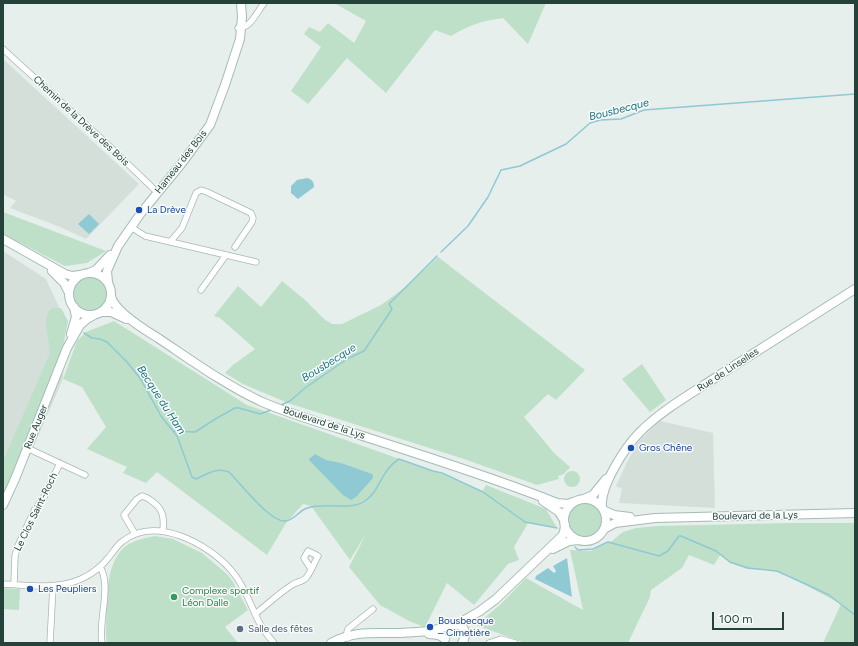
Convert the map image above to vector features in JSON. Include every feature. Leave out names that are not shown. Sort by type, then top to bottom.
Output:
[{"type":"main road","name":"Hameau des Bois","points":[[237,3],[239,28]]},
{"type":"main road","name":"Hameau des Bois","points":[[85,274],[99,267],[118,246],[208,128],[225,85],[236,48],[242,17],[241,3]]},
{"type":"main road","points":[[3,239],[67,275],[75,276],[85,274],[101,276],[108,282],[111,289],[111,296],[108,305],[98,313],[87,315],[82,313],[74,307],[70,300],[67,288],[62,280],[32,256]]},
{"type":"main road","name":"Hameau des Bois","points":[[108,282],[107,271],[118,246]]},
{"type":"main road","points":[[69,294],[70,286],[73,282],[85,274]]},
{"type":"main road","name":"Rue de Linselles","points":[[586,498],[592,496],[597,491],[615,467],[629,444],[643,429],[663,412],[855,289]]},
{"type":"main road","name":"Boulevard de la Lys","points":[[111,296],[117,307],[142,328]]},
{"type":"main road","name":"Rue Auger","points":[[3,505],[28,448],[67,348],[76,317],[74,307]]},
{"type":"main road","name":"Boulevard de la Lys","points":[[98,313],[108,312],[115,314],[142,328],[234,387],[277,408],[482,475],[560,504],[568,504],[573,502]]},
{"type":"main road","name":"Rue Auger","points":[[67,348],[80,325],[98,313]]},
{"type":"main road","name":"Rue de Linselles","points":[[604,509],[603,495],[615,467]]},
{"type":"main road","name":"Boulevard de la Lys","points":[[519,489],[547,503],[558,512],[565,523]]},
{"type":"main road","points":[[465,638],[472,620],[480,611],[504,592],[539,558],[562,536],[564,532],[566,510],[573,502],[586,498],[595,501],[604,509],[607,520],[601,534],[595,539],[587,541],[569,541],[539,558]]},
{"type":"main road","name":"Boulevard de la Lys","points":[[604,509],[609,513],[620,516],[655,518],[855,513]]},
{"type":"main road","name":"Boulevard de la Lys","points":[[604,529],[615,523],[655,518]]},
{"type":"main road","points":[[565,523],[570,534],[579,540]]},
{"type":"main road","points":[[446,641],[445,631],[453,625],[480,611]]},
{"type":"main road","points":[[332,643],[367,632],[413,632],[440,629],[453,625],[462,627],[465,638]]},
{"type":"main road","points":[[348,637],[405,637],[434,634],[441,636],[446,641]]},
{"type":"street","points":[[239,28],[248,26],[264,3]]},
{"type":"street","name":"Chemin de la Drève des Bois","points":[[3,49],[106,143],[158,193]]},
{"type":"street","points":[[170,242],[182,228],[196,193],[201,190],[251,214],[253,218],[252,222],[235,248]]},
{"type":"street","points":[[131,227],[143,236],[256,262]]},
{"type":"street","points":[[201,290],[226,255]]},
{"type":"street","name":"Le Clos Saint-Roch","points":[[28,448],[85,476]]},
{"type":"street","name":"Le Clos Saint-Roch","points":[[14,584],[15,556],[17,548],[35,509],[44,497],[60,463]]},
{"type":"street","points":[[135,534],[124,515],[137,499],[142,496],[146,497],[161,509],[163,516],[163,531]]},
{"type":"street","points":[[3,584],[53,586],[78,580],[100,567],[120,543],[135,534],[153,530],[163,531],[196,543],[220,559],[238,580],[264,630],[274,643]]},
{"type":"street","points":[[100,567],[105,579],[101,633],[102,643]]},
{"type":"street","points":[[255,614],[291,585],[304,579],[311,569]]},
{"type":"street","points":[[50,643],[53,586]]},
{"type":"street","points":[[348,637],[348,629],[373,609]]},
{"type":"street","points":[[489,643],[501,639],[515,643]]},
{"type":"shaded area","points":[[3,59],[139,184],[86,239],[60,227],[10,208],[16,201],[3,194]]},
{"type":"shaded area","points":[[3,251],[46,279],[65,320],[63,379],[29,457],[3,511]]},
{"type":"shaded area","points":[[660,421],[713,433],[715,508],[619,503],[622,489],[616,486],[628,460],[638,442]]},
{"type":"green space","points":[[334,3],[546,3],[528,44],[503,18],[476,24],[451,36],[435,30],[386,93],[347,58],[308,104],[291,91],[321,47],[304,34],[309,27],[320,32],[328,23],[354,43],[366,21]]},
{"type":"green space","points":[[3,212],[106,251],[87,263],[65,266],[3,234]]},
{"type":"green space","points":[[438,257],[585,370],[556,400],[548,394],[524,417],[555,454],[570,467],[564,474],[558,476],[559,479],[537,485],[464,459],[288,403],[243,384],[225,373],[233,365],[255,349],[220,318],[214,316],[238,286],[261,307],[282,281],[305,300],[324,319],[332,324],[342,324],[381,305],[407,286]]},
{"type":"green space","points":[[87,276],[93,276],[103,281],[108,294],[103,307],[93,312],[87,312],[77,307],[72,297],[72,291],[77,281]]},
{"type":"green space","points":[[52,308],[61,308],[68,321],[62,351],[3,496],[3,461],[50,353],[46,322],[48,312]]},
{"type":"green space","points":[[114,321],[247,405],[442,474],[482,492],[486,485],[546,509],[557,528],[528,523],[514,547],[519,560],[508,564],[474,605],[447,583],[425,627],[411,622],[380,605],[349,567],[367,532],[350,560],[311,506],[303,504],[286,523],[267,555],[157,472],[146,483],[123,473],[127,467],[87,449],[106,427],[82,387],[63,379],[77,341],[86,332]]},
{"type":"green space","points":[[642,364],[666,400],[650,412],[622,379]]},
{"type":"green space","points":[[572,471],[579,476],[580,479],[575,486],[572,487],[565,482],[564,479],[569,472]]},
{"type":"green space","points":[[583,502],[589,502],[599,507],[604,520],[599,533],[589,538],[583,538],[573,533],[568,523],[568,517],[573,507]]},
{"type":"green space","points":[[855,523],[855,643],[823,643],[841,604],[785,574],[769,570],[747,569],[730,563],[720,555],[714,565],[689,555],[682,568],[651,590],[650,597],[628,643],[525,643],[476,625],[501,604],[526,578],[583,610],[570,550],[591,551],[612,541],[623,532],[636,528],[658,526]]},
{"type":"green space","name":"Complexe sportif Léon Dalle","points":[[155,536],[173,539],[202,553],[228,575],[248,610],[225,627],[238,643],[107,643],[107,600],[113,563],[126,546],[132,542]]},
{"type":"green space","points":[[3,589],[20,589],[19,610],[3,609]]},
{"type":"water","points":[[307,178],[312,181],[314,187],[298,199],[291,193],[291,186],[297,180]]},
{"type":"water","points":[[89,214],[99,224],[89,234],[78,224]]},
{"type":"water","points":[[315,454],[326,460],[341,463],[372,474],[373,478],[356,497],[351,500],[343,495],[309,460]]},
{"type":"water","points":[[567,558],[572,597],[535,579],[536,576],[548,568],[554,573],[556,571],[553,566]]},
{"type":"waterway","name":"Bousbecque","points":[[441,252],[468,226],[488,197],[501,170],[520,166],[566,144],[590,123],[600,120],[621,119],[644,110],[855,94]]},
{"type":"waterway","name":"Bousbecque","points":[[281,405],[290,401],[305,388],[349,358],[364,351],[392,309],[389,304],[437,256]]},
{"type":"waterway","name":"Becque du Ham","points":[[84,333],[92,338],[107,342],[127,362],[140,378],[161,416],[177,436],[192,477],[196,479],[208,473],[220,470],[229,472],[263,509],[279,520],[288,521],[303,510],[316,506],[349,506],[365,501],[370,497],[388,469],[399,459],[442,473],[483,492],[525,522],[557,528]]},
{"type":"waterway","name":"Bousbecque","points":[[174,431],[195,432],[235,408],[260,414],[271,410]]},
{"type":"waterway","name":"Becque du Ham","points":[[575,547],[578,550],[593,549],[608,542],[659,556],[668,551],[679,536],[681,536],[716,551],[730,562],[748,568],[777,571],[829,595],[855,615]]},
{"type":"place","name":"La Drève","points":[[139,210]]},
{"type":"place","name":"Gros Chêne","points":[[631,448]]},
{"type":"place","name":"Les Peupliers","points":[[30,589]]},
{"type":"place","name":"Complexe sportif Léon Dalle","points":[[174,597]]},
{"type":"place","name":"Bousbecque – Cimetière","points":[[430,627]]},
{"type":"place","name":"Salle des fêtes","points":[[240,629]]}]
